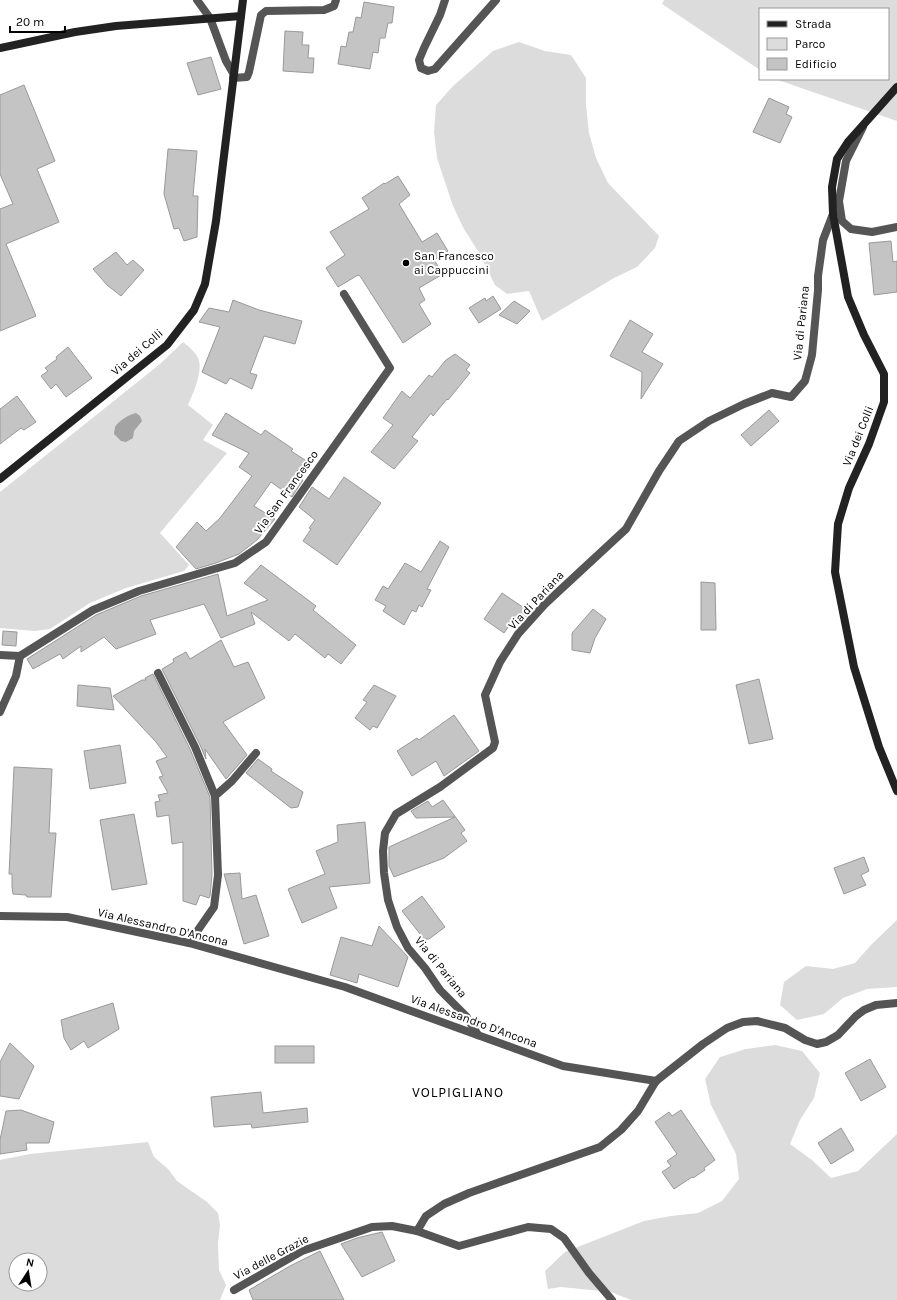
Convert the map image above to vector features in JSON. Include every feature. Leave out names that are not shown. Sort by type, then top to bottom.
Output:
[{"type":"street","points":[[197,0],[210,18],[233,76],[247,77],[261,15],[266,11],[324,10],[334,6],[336,0]]},
{"type":"street","name":"Via dei Colli","points":[[0,479],[167,345],[194,310],[205,284],[216,221],[243,0]]},
{"type":"street","points":[[445,0],[440,15],[419,60],[421,68],[428,71],[435,69],[496,0]]},
{"type":"street","points":[[0,48],[75,32],[116,26],[240,16]]},
{"type":"street","name":"Via dei Colli","points":[[897,86],[848,142],[837,159],[832,187],[833,214],[848,297],[864,335],[884,374],[884,402],[869,444],[849,488],[838,524],[835,572],[854,667],[879,747],[897,791]]},
{"type":"street","points":[[867,119],[846,161],[839,201],[842,221],[851,229],[872,232],[897,227]]},
{"type":"street","name":"Via di Pariana","points":[[478,1035],[466,1016],[440,990],[425,968],[408,948],[397,927],[388,900],[384,873],[383,851],[385,833],[396,814],[440,787],[493,748],[495,742],[484,695],[500,662],[518,634],[545,604],[626,529],[659,471],[679,441],[709,421],[744,404],[772,393],[791,397],[804,384],[812,355],[818,276],[823,240],[833,214]]},
{"type":"street","name":"Via San Francesco","points":[[20,656],[93,610],[139,591],[235,564],[266,542],[390,368],[344,294]]},
{"type":"street","points":[[0,655],[20,656],[16,676],[0,712]]},
{"type":"street","points":[[158,673],[195,747],[215,796],[218,875],[214,908],[189,943]]},
{"type":"street","points":[[215,796],[232,780],[256,753]]},
{"type":"street","name":"Via Alessandro D'Ancona","points":[[0,916],[66,917],[189,943],[345,987],[563,1066],[656,1081]]},
{"type":"street","points":[[416,1231],[426,1216],[444,1204],[469,1193],[600,1147],[621,1130],[638,1111],[656,1081],[714,1035],[727,1028],[737,1024],[757,1021],[786,1028],[805,1040],[817,1044],[826,1042],[838,1034],[864,1010],[876,1005],[897,1004]]},
{"type":"street","name":"Via delle Grazie","points":[[234,1290],[302,1251],[372,1227],[392,1226],[416,1231],[459,1246],[528,1227],[551,1229],[564,1238],[589,1273],[612,1300]]},
{"type":"green space","points":[[664,0],[897,0],[897,121],[778,80],[889,80],[889,8],[759,8],[759,69],[662,4]]},
{"type":"green space","points":[[519,42],[545,51],[571,55],[586,78],[586,105],[589,133],[596,158],[608,183],[659,236],[655,248],[637,267],[614,278],[542,321],[529,291],[507,294],[495,285],[453,206],[437,158],[434,132],[436,105],[453,86],[493,51]]},
{"type":"green space","points":[[183,342],[193,350],[197,356],[200,367],[193,394],[188,405],[213,425],[203,440],[227,453],[160,533],[189,565],[184,571],[126,588],[90,603],[50,629],[35,631],[0,628],[0,492],[160,364]]},
{"type":"green space","points":[[897,920],[897,987],[867,989],[843,998],[824,1014],[797,1020],[780,1005],[784,982],[806,966],[833,969],[855,963]]},
{"type":"green space","points":[[775,1045],[802,1051],[820,1073],[814,1098],[800,1120],[790,1144],[812,1160],[831,1178],[858,1171],[897,1134],[897,1300],[631,1300],[611,1292],[561,1287],[548,1289],[545,1271],[565,1252],[644,1221],[698,1213],[722,1201],[739,1179],[736,1154],[711,1105],[705,1079],[720,1057],[746,1049]]},
{"type":"green space","points":[[148,1142],[154,1157],[168,1169],[177,1181],[207,1202],[218,1213],[220,1225],[218,1243],[219,1270],[226,1285],[220,1300],[0,1300],[0,1160],[30,1154]]},
{"type":"shaded area","points":[[136,413],[140,416],[142,421],[134,431],[133,438],[126,442],[121,441],[114,434],[115,427],[124,418]]},
{"type":"building","points":[[364,2],[394,7],[392,23],[388,23],[385,38],[380,38],[378,53],[373,52],[370,69],[338,64],[341,46],[346,47],[349,32],[353,32],[356,17],[361,18]]},
{"type":"building","points":[[285,31],[303,32],[302,45],[309,45],[308,58],[314,58],[313,73],[283,71]]},
{"type":"building","points":[[211,57],[221,89],[198,95],[187,63]]},
{"type":"building","points":[[24,85],[55,161],[37,169],[59,222],[6,244],[36,316],[0,331],[0,209],[13,204],[0,174],[0,95]]},
{"type":"building","points":[[769,98],[789,107],[786,114],[792,117],[780,143],[753,132]]},
{"type":"building","points":[[168,149],[197,151],[193,196],[198,196],[197,237],[184,241],[179,228],[174,229],[164,194]]},
{"type":"building","points":[[398,176],[410,195],[399,204],[422,242],[437,233],[448,251],[434,260],[443,274],[419,288],[425,300],[419,304],[431,324],[403,343],[360,276],[358,275],[338,287],[326,268],[345,255],[330,232],[369,209],[362,198],[384,183],[385,184]]},
{"type":"building","points":[[891,241],[893,262],[897,261],[897,292],[874,295],[869,243]]},
{"type":"building","points":[[116,252],[127,265],[133,260],[144,270],[121,296],[107,285],[93,269]]},
{"type":"building","points":[[493,296],[501,309],[479,323],[469,308],[485,298],[486,301]]},
{"type":"building","points":[[233,300],[259,310],[302,321],[295,344],[264,336],[250,373],[257,375],[252,389],[230,378],[226,384],[202,372],[220,327],[199,322],[209,308],[229,312]]},
{"type":"building","points":[[514,301],[530,311],[517,324],[499,315]]},
{"type":"building","points":[[630,320],[653,334],[642,352],[663,364],[641,399],[642,372],[610,356]]},
{"type":"building","points":[[68,347],[92,378],[66,397],[56,384],[51,389],[41,376],[48,371],[45,368],[57,359],[56,357]]},
{"type":"building","points":[[455,354],[470,365],[466,370],[470,373],[433,416],[431,413],[412,437],[418,441],[394,469],[371,452],[393,425],[383,418],[402,391],[410,398],[429,375],[432,377],[446,360]]},
{"type":"building","points":[[17,396],[36,422],[24,430],[21,428],[0,444],[0,409]]},
{"type":"building","points":[[769,410],[779,421],[751,446],[741,435]]},
{"type":"building","points":[[226,413],[261,435],[265,430],[293,449],[291,451],[305,460],[295,474],[303,480],[292,497],[271,482],[254,506],[275,519],[257,540],[239,554],[196,569],[176,547],[197,522],[206,531],[220,518],[252,476],[239,467],[249,453],[212,435]]},
{"type":"building","points":[[344,477],[381,503],[337,565],[303,541],[311,529],[309,528],[315,520],[299,507],[312,487],[329,499]]},
{"type":"building","points":[[440,541],[449,547],[427,589],[431,590],[422,607],[419,605],[416,612],[412,610],[404,625],[383,611],[386,606],[375,600],[383,586],[388,589],[405,563],[421,572]]},
{"type":"building","points":[[261,565],[316,606],[313,610],[356,645],[341,664],[328,654],[325,658],[295,634],[289,641],[251,612],[255,624],[221,638],[204,604],[150,620],[156,634],[116,649],[104,637],[81,652],[81,646],[63,659],[60,654],[33,669],[27,659],[96,615],[141,596],[218,574],[227,616],[268,600],[244,583]]},
{"type":"building","points":[[701,582],[715,583],[716,630],[701,630]]},
{"type":"building","points":[[502,593],[530,612],[517,626],[511,623],[504,633],[484,619]]},
{"type":"building","points":[[593,609],[606,619],[595,638],[590,653],[572,650],[572,633]]},
{"type":"building","points":[[3,631],[17,632],[16,646],[2,645]]},
{"type":"building","points":[[221,640],[234,667],[248,662],[265,698],[223,722],[247,755],[226,779],[205,749],[206,759],[162,669],[174,662],[173,659],[186,652],[190,659]]},
{"type":"building","points":[[153,674],[190,749],[210,797],[212,875],[210,896],[209,898],[200,895],[196,905],[183,901],[183,842],[172,844],[169,815],[157,817],[155,802],[160,801],[158,795],[168,793],[159,777],[163,776],[156,761],[167,757],[156,742],[113,696],[142,680],[146,680],[145,678]]},
{"type":"building","points":[[759,679],[773,739],[749,744],[736,685]]},
{"type":"building","points":[[78,685],[110,688],[114,710],[77,706]]},
{"type":"building","points":[[374,685],[396,696],[377,728],[373,726],[370,730],[355,718],[367,702],[363,700]]},
{"type":"building","points":[[454,715],[479,751],[444,776],[436,761],[412,776],[397,751],[417,738],[419,740]]},
{"type":"building","points":[[120,745],[126,783],[90,789],[84,751]]},
{"type":"building","points":[[258,759],[272,769],[271,771],[303,792],[298,807],[291,808],[246,773]]},
{"type":"building","points":[[14,767],[52,769],[49,833],[56,833],[51,897],[27,897],[26,895],[13,894],[12,874],[9,874]]},
{"type":"building","points":[[443,800],[465,830],[461,833],[467,841],[444,858],[394,877],[389,866],[389,847],[455,817],[416,818],[411,811],[428,801],[432,807]]},
{"type":"building","points":[[134,814],[147,884],[112,890],[100,820]]},
{"type":"building","points":[[365,822],[370,883],[329,887],[337,908],[302,923],[288,889],[325,874],[316,851],[338,842],[337,825]]},
{"type":"building","points":[[864,857],[869,871],[861,875],[866,885],[844,894],[834,868]]},
{"type":"building","points":[[240,873],[242,899],[256,895],[269,936],[244,944],[224,874]]},
{"type":"building","points":[[422,896],[445,927],[429,939],[424,939],[402,911]]},
{"type":"building","points":[[379,926],[408,957],[398,987],[359,974],[357,983],[330,975],[341,937],[372,946]]},
{"type":"building","points":[[113,1003],[119,1029],[88,1048],[84,1041],[71,1050],[64,1038],[61,1020]]},
{"type":"building","points":[[10,1043],[34,1066],[19,1099],[0,1096],[0,1062]]},
{"type":"building","points":[[275,1046],[314,1046],[314,1063],[275,1063]]},
{"type":"building","points":[[870,1059],[886,1087],[861,1101],[845,1073]]},
{"type":"building","points":[[261,1092],[263,1113],[307,1108],[308,1122],[252,1128],[251,1124],[214,1127],[211,1097]]},
{"type":"building","points":[[21,1110],[54,1122],[49,1143],[26,1143],[27,1150],[0,1154],[0,1140],[6,1111]]},
{"type":"building","points":[[681,1110],[715,1160],[704,1168],[705,1170],[674,1189],[662,1172],[671,1166],[667,1161],[677,1154],[655,1122],[669,1112],[672,1116]]},
{"type":"building","points":[[841,1128],[854,1150],[831,1164],[818,1143]]},
{"type":"building","points":[[382,1232],[395,1261],[362,1277],[341,1244],[357,1238]]},
{"type":"building","points":[[320,1251],[344,1300],[253,1300],[249,1290],[290,1266]]},
{"type":"place","name":"San Francesco ai Cappuccini","points":[[406,263]]},
{"type":"district","name":"VOLPIGLIANO","points":[[458,1092]]}]
